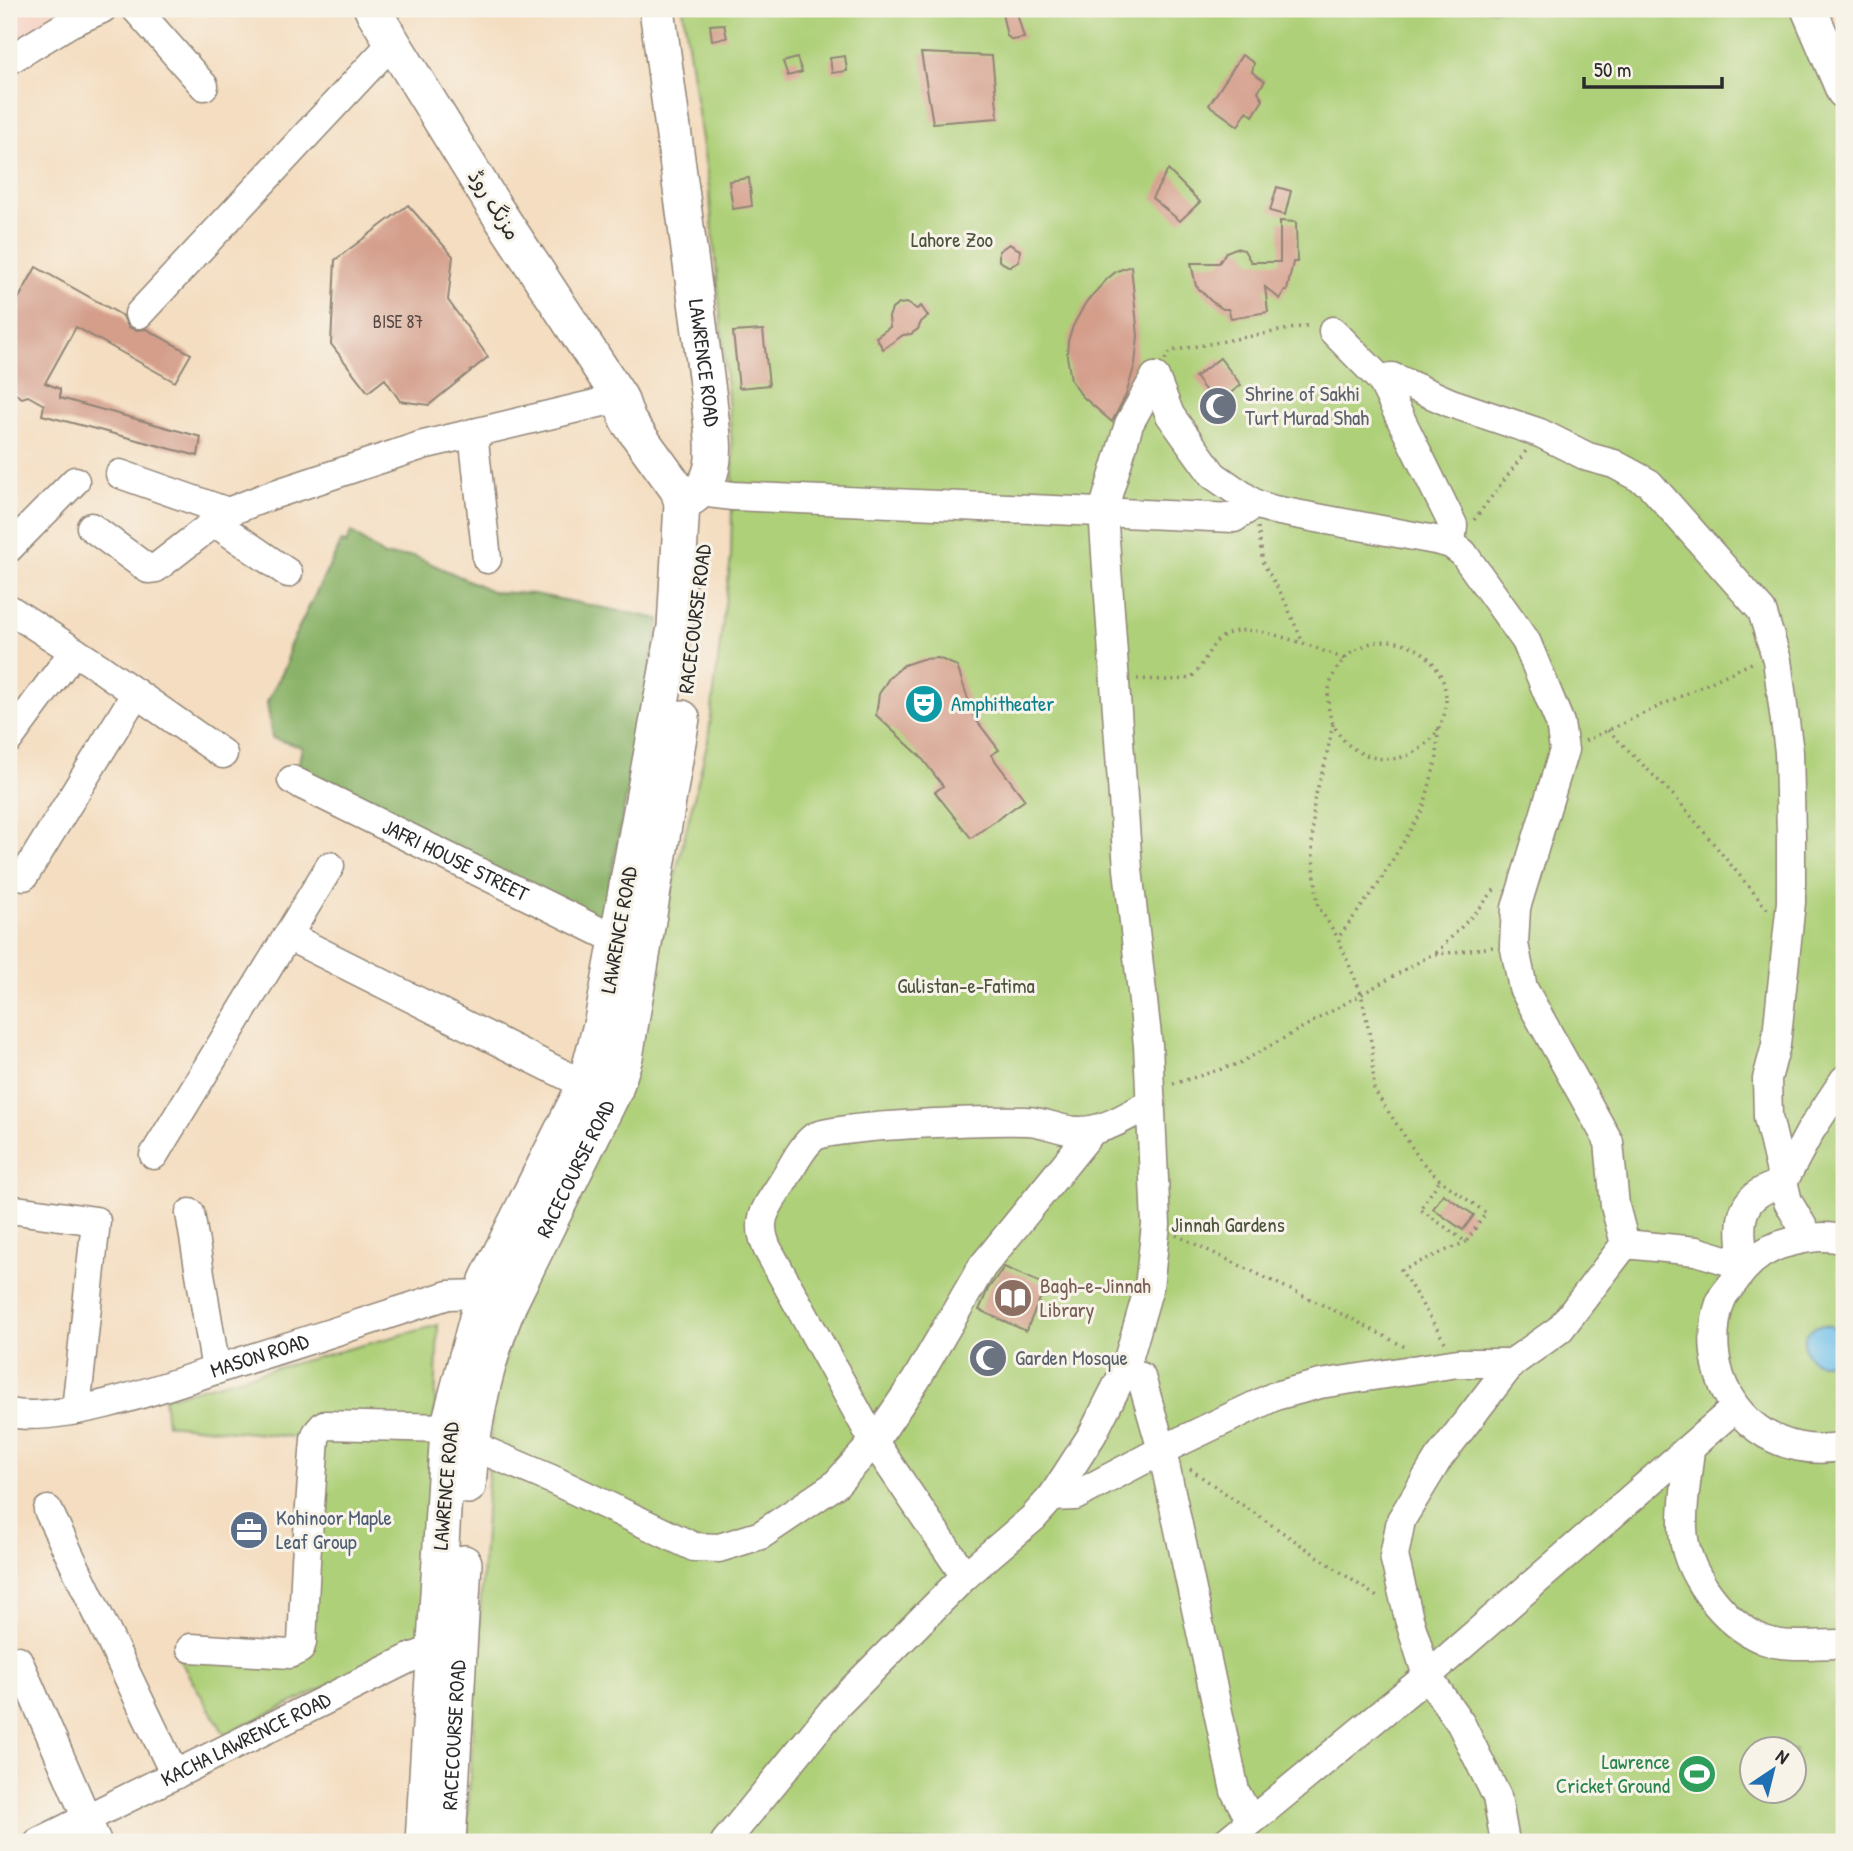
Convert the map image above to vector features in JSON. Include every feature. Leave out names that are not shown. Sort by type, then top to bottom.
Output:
[{"type":"main road","name":"مزنگ روڈ","points":[[372,9],[495,208],[620,398],[628,421],[678,490],[691,497]]},
{"type":"main road","name":"LAWRENCE ROAD","points":[[600,1087],[602,1021],[675,627],[691,497],[706,485],[713,468],[709,398],[657,9]]},
{"type":"main road","points":[[1809,9],[1844,91]]},
{"type":"main road","name":"مزنگ روڈ","points":[[620,398],[643,413],[678,459],[691,497]]},
{"type":"main road","points":[[678,459],[702,454],[712,440]]},
{"type":"main road","name":"RACECOURSE ROAD","points":[[448,1842],[446,1650],[455,1439],[483,1378],[496,1299],[600,1087],[625,1056],[693,655],[705,530],[704,503],[691,497]]},
{"type":"main road","points":[[423,1842],[446,1650]]},
{"type":"street","points":[[9,60],[69,23],[102,9]]},
{"type":"street","points":[[135,9],[204,86]]},
{"type":"street","points":[[139,314],[394,41]]},
{"type":"street","points":[[1334,331],[1382,381],[1452,535],[1526,640],[1560,723],[1564,750],[1516,908],[1514,944],[1523,988],[1609,1142],[1615,1206],[1625,1244]]},
{"type":"street","points":[[1155,377],[1170,415],[1213,475],[1255,504],[1274,510],[1452,535]]},
{"type":"street","points":[[725,1842],[837,1705],[965,1576],[1033,1518],[1052,1497],[1092,1435],[1125,1370],[1149,1287],[1156,1225],[1148,1045],[1128,869],[1103,511],[1129,424],[1155,377]]},
{"type":"street","points":[[1382,381],[1392,377],[1451,402],[1540,433],[1588,457],[1622,468],[1649,483],[1762,611],[1775,653],[1789,752],[1791,902],[1776,1045],[1767,1079],[1768,1117],[1788,1202],[1809,1237]]},
{"type":"street","points":[[92,527],[148,569],[156,568],[221,517],[423,445],[620,398]]},
{"type":"street","points":[[473,433],[487,559]]},
{"type":"street","points":[[120,474],[221,517],[288,573]]},
{"type":"street","points":[[9,548],[75,481]]},
{"type":"street","points":[[691,497],[733,496],[1234,518],[1255,504]]},
{"type":"street","points":[[9,609],[223,754]]},
{"type":"street","points":[[9,739],[74,652]]},
{"type":"street","points":[[24,876],[136,693]]},
{"type":"street","name":"JAFRI HOUSE STREET","points":[[292,780],[617,940]]},
{"type":"street","points":[[154,1155],[330,866]]},
{"type":"street","points":[[288,936],[600,1087]]},
{"type":"street","points":[[1745,1266],[1740,1228],[1749,1202],[1763,1189],[1782,1184],[1811,1130],[1844,1080]]},
{"type":"street","points":[[965,1576],[874,1442],[762,1236],[763,1215],[807,1144],[823,1133],[833,1130],[1026,1121],[1076,1132],[1093,1130],[1116,1122],[1151,1097]]},
{"type":"street","points":[[191,1648],[290,1654],[300,1649],[315,1439],[324,1425],[455,1439],[551,1479],[694,1547],[719,1548],[761,1535],[835,1485],[874,1442],[930,1358],[982,1267],[1093,1130]]},
{"type":"street","points":[[9,1209],[96,1221],[76,1410]]},
{"type":"street","points":[[190,1213],[216,1370]]},
{"type":"street","points":[[1844,1240],[1809,1237],[1775,1246],[1745,1266],[1723,1297],[1713,1335],[1717,1374],[1735,1408],[1754,1427],[1777,1441],[1804,1449],[1844,1446]]},
{"type":"street","points":[[1625,1244],[1696,1251],[1745,1266]]},
{"type":"street","points":[[1505,1842],[1497,1797],[1461,1724],[1427,1676],[1409,1619],[1394,1556],[1401,1520],[1438,1459],[1511,1363],[1560,1329],[1625,1244]]},
{"type":"street","name":"MASON ROAD","points":[[9,1413],[42,1415],[76,1410],[161,1388],[448,1295],[496,1299]]},
{"type":"street","points":[[1052,1497],[1075,1496],[1162,1450],[1275,1396],[1320,1384],[1449,1364],[1511,1363]]},
{"type":"street","points":[[1125,1370],[1141,1377],[1162,1450],[1235,1791],[1251,1821]]},
{"type":"street","points":[[1226,1842],[1427,1676],[1735,1408]]},
{"type":"street","points":[[1690,1448],[1683,1530],[1694,1572],[1717,1605],[1735,1623],[1764,1640],[1784,1644],[1844,1644]]},
{"type":"street","points":[[48,1510],[174,1774]]},
{"type":"street","name":"KACHA LAWRENCE ROAD","points":[[39,1842],[92,1830],[174,1774],[410,1658],[446,1650]]},
{"type":"street","points":[[9,1664],[18,1660],[92,1830]]},
{"type":"path","points":[[1155,377],[1171,351],[1307,324],[1334,331]]},
{"type":"path","points":[[1452,535],[1472,524],[1540,433]]},
{"type":"path","points":[[1255,504],[1263,563],[1283,597],[1303,643]]},
{"type":"path","points":[[1114,679],[1188,679],[1196,673],[1219,637],[1235,631],[1249,630],[1303,643],[1344,659]]},
{"type":"path","points":[[1385,640],[1408,645],[1428,657],[1441,676],[1446,699],[1443,722],[1430,741],[1411,754],[1388,759],[1366,755],[1346,743],[1333,724],[1327,701],[1331,678],[1344,659],[1363,646],[1385,640]]},
{"type":"path","points":[[1564,750],[1775,653]]},
{"type":"path","points":[[1333,724],[1314,801],[1312,846],[1318,906],[1338,938],[1361,993],[1372,1046],[1374,1090],[1421,1160],[1440,1180],[1486,1213],[1466,1242],[1401,1270],[1449,1364]]},
{"type":"path","points":[[1338,938],[1379,883],[1423,808],[1437,757],[1438,729]]},
{"type":"path","points":[[1608,730],[1676,799],[1787,931]]},
{"type":"path","points":[[1151,1097],[1238,1064],[1435,954],[1503,880]]},
{"type":"path","points":[[1435,954],[1514,944]]},
{"type":"path","points":[[1440,1180],[1420,1209],[1466,1242]]},
{"type":"path","points":[[1156,1225],[1449,1364]]},
{"type":"path","points":[[1162,1450],[1409,1619]]},
{"type":"shaded area","points":[[9,9],[77,9],[19,40],[9,28]]},
{"type":"green space","name":"Jinnah Gardens","points":[[683,9],[1798,9],[1844,113],[1844,1842],[466,1842],[493,1398],[519,1311],[656,954],[708,740],[731,557],[733,455],[709,188]]},
{"type":"green space","points":[[351,532],[384,556],[414,556],[494,592],[534,594],[660,619],[602,925],[297,772],[302,747],[272,738],[267,702],[287,663],[289,647],[342,541],[346,544]]},
{"type":"green space","points":[[438,1325],[426,1639],[225,1735],[173,1649],[225,1654],[290,1653],[312,1439],[167,1424],[164,1398]]},
{"type":"water","points":[[1823,1325],[1837,1330],[1842,1344],[1837,1358],[1823,1363],[1809,1358],[1804,1344],[1809,1330]]},
{"type":"building","points":[[1001,9],[1016,9],[1024,38],[1012,40],[1007,36]]},
{"type":"building","points":[[724,24],[727,38],[712,40],[710,25]]},
{"type":"building","points":[[921,53],[992,56],[998,118],[933,123]]},
{"type":"building","points":[[1242,55],[1254,63],[1252,72],[1265,81],[1258,91],[1263,100],[1253,116],[1247,111],[1238,126],[1209,105]]},
{"type":"building","points":[[845,56],[847,71],[832,73],[830,58]]},
{"type":"building","points":[[797,58],[802,72],[788,76],[783,62]]},
{"type":"building","points":[[1168,170],[1200,202],[1180,221],[1152,198]]},
{"type":"building","points":[[749,178],[752,206],[733,209],[729,181]]},
{"type":"building","points":[[1277,187],[1291,191],[1285,215],[1270,211]]},
{"type":"building","points":[[408,205],[453,256],[448,300],[488,357],[429,405],[400,401],[385,379],[368,392],[331,344],[335,260]]},
{"type":"building","points":[[1280,221],[1296,222],[1297,262],[1293,262],[1287,291],[1284,291],[1280,299],[1265,287],[1268,312],[1231,318],[1228,309],[1223,309],[1211,301],[1196,286],[1191,263],[1219,263],[1226,252],[1236,248],[1244,250],[1251,262],[1280,262]]},
{"type":"building","points":[[1009,244],[1020,250],[1019,261],[1010,267],[999,261],[999,251]]},
{"type":"building","points":[[1131,266],[1138,336],[1135,364],[1126,395],[1112,422],[1082,396],[1071,380],[1067,356],[1068,341],[1086,302],[1117,271]]},
{"type":"building","points":[[36,267],[123,316],[128,327],[146,329],[191,354],[175,382],[76,327],[45,383],[60,389],[60,398],[201,437],[198,456],[42,415],[44,405],[28,396],[22,398],[9,390],[9,316]]},
{"type":"building","points":[[907,303],[917,309],[921,306],[928,316],[918,329],[903,335],[883,349],[876,337],[890,327],[892,309]]},
{"type":"building","points":[[763,330],[769,385],[739,388],[733,332]]},
{"type":"building","points":[[1220,358],[1241,385],[1216,404],[1195,377]]},
{"type":"building","points":[[938,658],[957,666],[974,717],[999,750],[991,755],[1025,800],[971,838],[935,792],[943,786],[920,756],[876,715],[879,694],[889,678],[904,665],[922,659]]},
{"type":"building","points":[[1443,1194],[1474,1215],[1463,1230],[1433,1209]]},
{"type":"building","name":"Bagh-e-Jinnah Library","points":[[1004,1267],[1046,1285],[1026,1331],[979,1310],[988,1289]]},
{"type":"place","name":"Shrine of Sakhi Turt Murad Shah","points":[[1218,406]]},
{"type":"place","name":"Amphitheater","points":[[924,704]]},
{"type":"place","name":"Bagh-e-Jinnah Library","points":[[1013,1298]]},
{"type":"place","name":"Garden Mosque","points":[[988,1358]]},
{"type":"place","name":"Kohinoor Maple Leaf Group","points":[[249,1530]]},
{"type":"place","name":"Lawrence Cricket Ground","points":[[1697,1774]]},
{"type":"park label","name":"Lahore Zoo","points":[[952,240]]},
{"type":"park label","name":"Gulistan-e-Fatima","points":[[966,986]]}]
